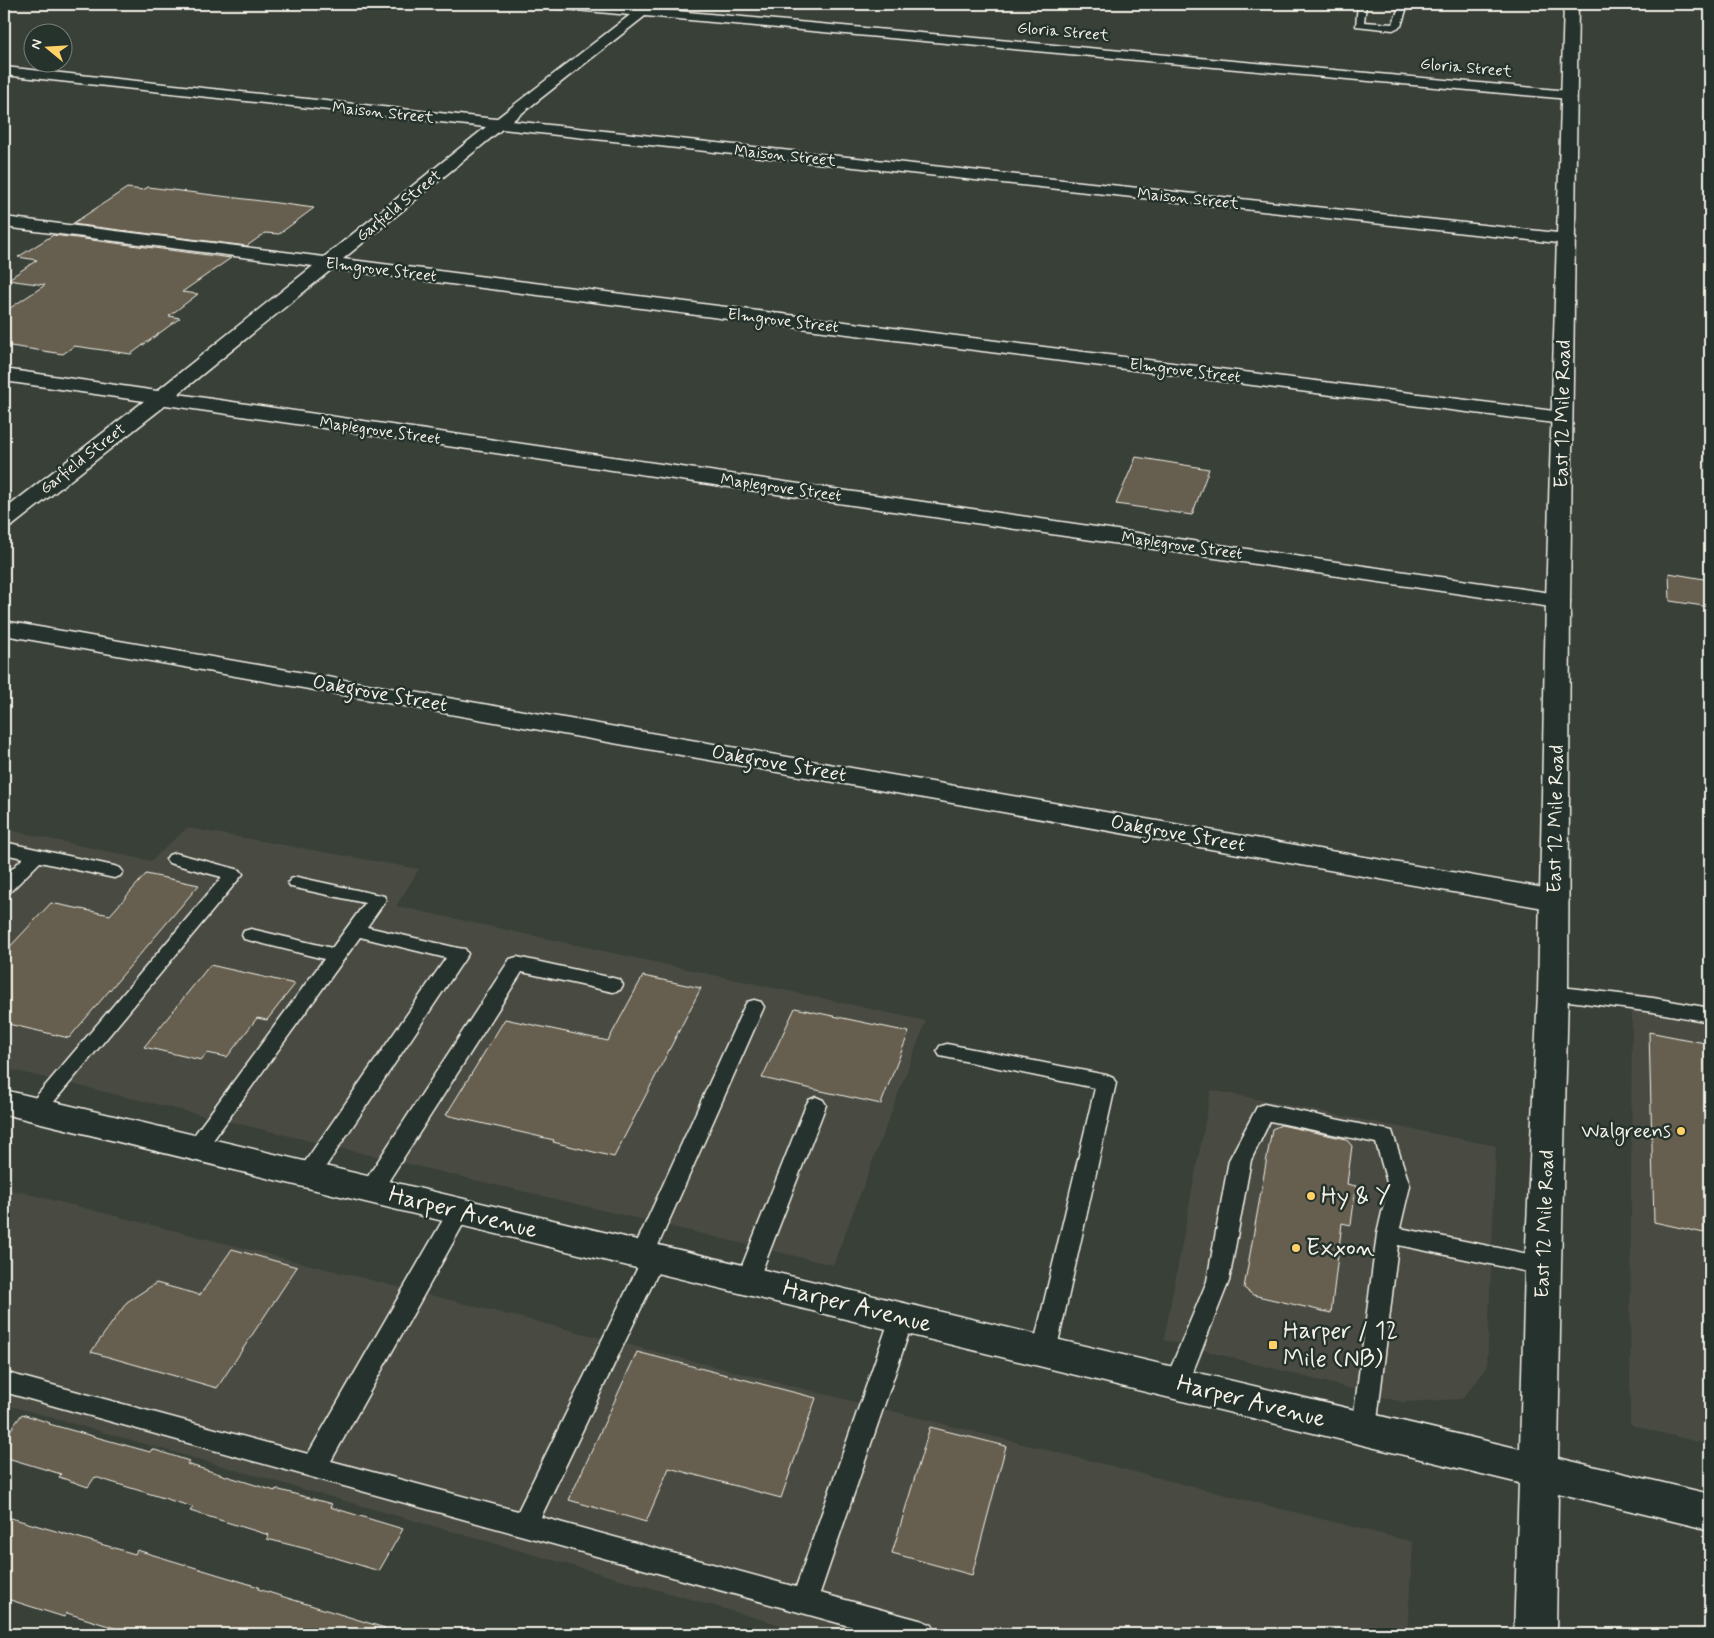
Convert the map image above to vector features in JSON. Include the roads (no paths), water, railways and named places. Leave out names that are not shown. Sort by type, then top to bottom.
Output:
[{"type":"street","name":"Gloria Street","points":[[554,4],[648,8],[1569,95]]},
{"type":"street","name":"East 12 Mile Road","points":[[1535,1634],[1543,1266],[1553,993],[1558,601],[1571,4]]},
{"type":"street","name":"Garfield Street","points":[[4,521],[160,399],[498,126],[648,8]]},
{"type":"street","name":"Maison Street","points":[[4,71],[498,126],[1567,239]]},
{"type":"street","name":"Elmgrove Street","points":[[4,222],[1562,418]]},
{"type":"street","name":"Maplegrove Street","points":[[4,375],[1558,601]]},
{"type":"street","name":"Oakgrove Street","points":[[4,628],[1555,900]]},
{"type":"street","name":"Harper Avenue","points":[[20,1106],[1710,1512]]},
{"type":"lane","points":[[1362,4],[1359,24],[1393,27],[1397,26],[1404,4]]},
{"type":"lane","points":[[4,848],[114,872]]},
{"type":"lane","points":[[4,888],[36,855]]},
{"type":"lane","points":[[20,1106],[234,874],[175,859]]},
{"type":"lane","points":[[196,1148],[377,900],[297,883]]},
{"type":"lane","points":[[308,1175],[458,954],[355,930]]},
{"type":"lane","points":[[251,935],[336,955]]},
{"type":"lane","points":[[371,1190],[517,964],[612,985]]},
{"type":"lane","points":[[1553,993],[1653,1004],[1710,1015]]},
{"type":"lane","points":[[524,1525],[648,1257],[754,1007]]},
{"type":"lane","points":[[947,1051],[1106,1083],[1044,1352]]},
{"type":"lane","points":[[747,1281],[816,1104]]},
{"type":"lane","points":[[1176,1384],[1218,1281],[1240,1160],[1264,1112],[1385,1137],[1399,1186],[1388,1234],[1364,1429]]},
{"type":"lane","points":[[314,1468],[459,1212]]},
{"type":"lane","points":[[1388,1234],[1543,1266]]},
{"type":"lane","points":[[804,1602],[902,1318]]},
{"type":"lane","points":[[4,1382],[923,1634]]},
{"type":"place","name":"Walgreens","points":[[1681,1131]]},
{"type":"place","name":"Hy & Y","points":[[1311,1196]]},
{"type":"place","name":"Exxon","points":[[1296,1248]]},
{"type":"place","name":"Harper / 12 Mile (NB)","points":[[1273,1345]]}]
